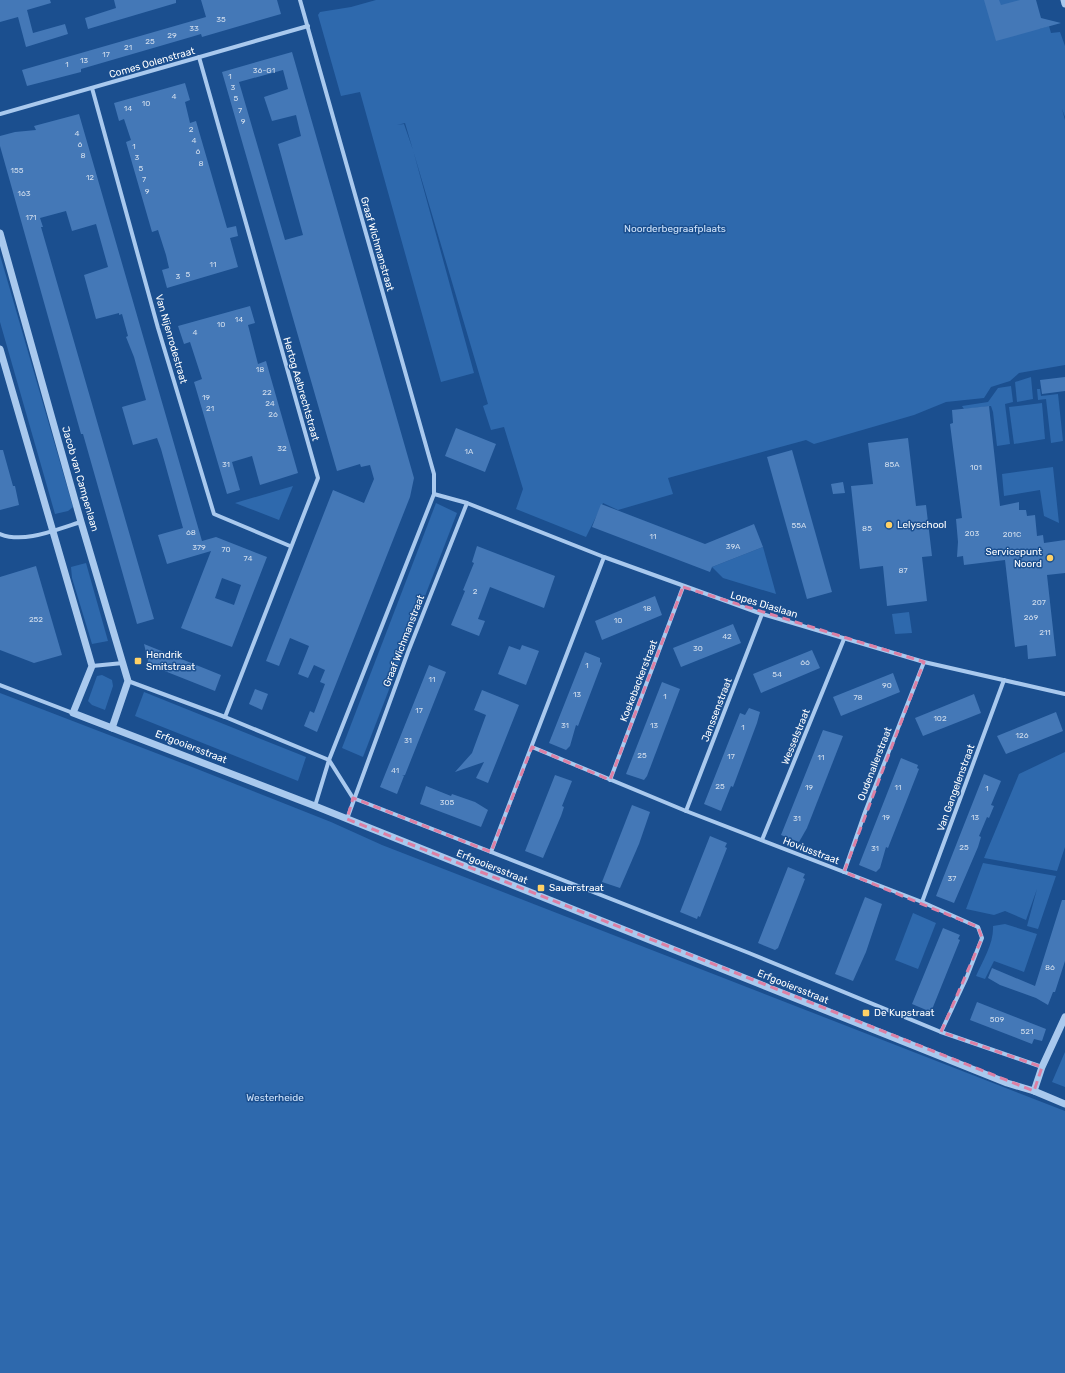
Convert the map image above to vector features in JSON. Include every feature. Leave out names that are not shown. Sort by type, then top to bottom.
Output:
[{"type":"street","name":"Graaf Wichmanstraat","points":[[300,0],[434,474],[434,494],[329,760],[315,806]]},
{"type":"street","points":[[1064,0],[1065,4]]},
{"type":"street","name":"Comes Oolenstraat","points":[[0,114],[308,26]]},
{"type":"street","name":"Hertog Aelbrechtstraat","points":[[199,57],[318,478],[290,546],[225,717]]},
{"type":"street","name":"Van Nijenrodestraat","points":[[92,88],[158,328],[214,514],[290,546]]},
{"type":"street","name":"Jacob van Campenlaan","points":[[0,233],[81,522],[128,680]]},
{"type":"street","points":[[0,349],[92,666],[73,713]]},
{"type":"street","points":[[434,494],[467,503]]},
{"type":"street","name":"Graaf Wichmanstraat","points":[[347,819],[408,652],[467,503]]},
{"type":"street","name":"Lopes Diaslaan","points":[[467,503],[604,557],[762,614],[924,662],[1065,694]]},
{"type":"street","points":[[0,534],[18,538],[52,531],[81,522]]},
{"type":"street","points":[[491,852],[604,557]]},
{"type":"street","name":"Koekebackerstraat","points":[[610,780],[684,587]]},
{"type":"street","name":"Janssenstraat","points":[[686,811],[762,614]]},
{"type":"street","name":"Wesselstraat","points":[[762,840],[844,639]]},
{"type":"street","name":"Oudenallerstraat","points":[[844,872],[865,812],[924,662]]},
{"type":"street","points":[[92,666],[123,663]]},
{"type":"street","points":[[112,728],[128,680],[225,717],[329,760],[354,798]]},
{"type":"street","name":"Van Gangelenstraat","points":[[922,902],[1004,680]]},
{"type":"street","name":"Erfgooiersstraat","points":[[0,685],[315,806],[1007,1083],[1034,1091],[1065,1104]]},
{"type":"street","name":"Hoviusstraat","points":[[532,747],[686,811],[922,902],[978,927],[982,938],[966,979],[941,1032]]},
{"type":"street","name":"Erfgooiersstraat","points":[[354,798],[749,953],[941,1032],[1042,1067]]},
{"type":"street","points":[[1034,1091],[1042,1067],[1065,1017]]},
{"type":"highlighted area","points":[[683,587],[924,662],[844,872],[978,927],[982,938],[941,1032],[1042,1067],[1034,1091],[347,819],[353,798],[491,852],[532,747],[610,780]]},
{"type":"green space","name":"Noorderbegraafplaats","points":[[376,0],[1032,0],[1039,29],[1049,26],[1051,33],[1060,32],[1065,46],[1065,117],[1062,109],[1065,120],[1065,365],[1019,373],[1010,381],[991,387],[984,398],[946,402],[914,415],[814,444],[806,440],[668,478],[673,494],[618,510],[603,503],[586,537],[516,509],[523,489],[504,427],[491,430],[483,406],[488,404],[413,151],[474,373],[441,382],[360,92],[341,96],[318,15],[320,12],[351,7]],"holes":[[[405,123],[413,150],[404,124],[397,125]]]},
{"type":"green space","points":[[0,255],[73,507],[68,511],[55,514],[0,322]]},
{"type":"green space","points":[[1031,377],[1033,399],[1017,402],[1015,382]]},
{"type":"green space","points":[[1011,386],[1013,402],[1005,404],[1010,444],[997,446],[991,406],[964,409],[962,406],[988,402],[998,388]]},
{"type":"green space","points":[[1037,389],[1040,389],[1041,396],[1058,394],[1063,441],[1051,443],[1046,399],[1038,400]]},
{"type":"green space","points":[[1042,403],[1045,439],[1014,444],[1009,407]]},
{"type":"green space","points":[[1053,467],[1059,523],[1044,516],[1040,490],[1004,496],[1002,474]]},
{"type":"green space","points":[[293,486],[279,520],[235,503]]},
{"type":"green space","points":[[436,503],[457,513],[363,757],[342,748]]},
{"type":"green space","points":[[763,547],[776,594],[723,578],[712,567]]},
{"type":"green space","points":[[86,563],[108,641],[92,644],[72,578],[71,567]]},
{"type":"green space","points":[[909,612],[912,633],[895,634],[892,614]]},
{"type":"green space","points":[[102,675],[112,680],[113,686],[105,710],[92,705],[88,701],[97,676]]},
{"type":"green space","points":[[144,692],[306,757],[298,781],[135,716]]},
{"type":"green space","name":"Westerheide","points":[[0,693],[331,822],[382,845],[1065,1111],[1065,1373],[0,1373]]},
{"type":"green space","points":[[1065,752],[1065,847],[1057,871],[984,858],[1019,774]]},
{"type":"green space","points":[[983,863],[1056,876],[1038,929],[1027,926],[1037,889],[1026,920],[1005,911],[994,915],[966,909]]},
{"type":"green space","points":[[913,913],[936,923],[918,969],[895,960]]},
{"type":"green space","points":[[1005,924],[1037,934],[1024,972],[994,961],[985,979],[976,976],[990,945],[993,926]]},
{"type":"green space","points":[[1065,1052],[1065,1087],[1052,1082]]},
{"type":"building","points":[[0,0],[50,0],[51,3],[27,10],[33,33],[65,24],[68,34],[26,47],[18,17],[0,22]]},
{"type":"building","points":[[114,0],[176,0],[176,3],[88,29],[85,18],[116,8]]},
{"type":"building","points":[[201,0],[277,0],[281,14],[202,37],[201,34],[81,69],[81,72],[27,86],[22,70],[206,17]]},
{"type":"building","points":[[984,0],[999,0],[1001,5],[1020,0],[1036,0],[1041,18],[1061,23],[996,41]]},
{"type":"building","points":[[292,52],[414,478],[410,497],[317,732],[304,726],[310,711],[314,713],[325,684],[320,682],[325,670],[314,665],[308,678],[298,674],[309,646],[290,638],[279,666],[266,661],[333,490],[364,503],[374,479],[370,465],[361,467],[360,464],[337,471],[222,72]],"holes":[[[283,70],[288,89],[264,97],[272,121],[296,115],[301,136],[278,144],[303,235],[285,240],[239,82]]]},
{"type":"building","points":[[185,83],[190,100],[185,102],[190,123],[196,121],[227,228],[236,226],[238,236],[230,238],[238,267],[167,288],[162,270],[169,268],[166,255],[158,230],[152,232],[126,142],[131,140],[124,119],[119,121],[114,103]]},
{"type":"building","points":[[79,114],[202,541],[216,537],[267,557],[232,647],[181,628],[211,551],[167,564],[158,535],[183,528],[161,449],[157,438],[133,445],[122,407],[146,400],[134,357],[126,337],[128,336],[122,314],[119,315],[119,313],[96,319],[84,275],[108,267],[96,224],[72,231],[66,211],[40,218],[43,227],[41,227],[154,619],[137,624],[83,434],[81,434],[0,146],[0,136],[15,132],[36,130],[34,126]],"holes":[[[222,578],[241,585],[234,605],[215,598]]]},
{"type":"building","points":[[250,306],[255,323],[248,325],[258,364],[266,361],[298,473],[260,485],[252,456],[232,462],[240,490],[227,494],[194,382],[202,379],[190,342],[184,344],[178,326]]},
{"type":"building","points":[[1065,377],[1065,391],[1042,394],[1040,380]]},
{"type":"building","points":[[989,406],[1000,506],[1019,502],[1019,510],[1026,510],[1027,516],[1035,515],[1037,536],[1043,535],[1044,543],[1065,540],[1065,573],[1047,575],[1056,656],[1028,659],[1027,645],[1015,647],[1005,560],[964,565],[963,556],[957,557],[958,542],[956,519],[962,518],[950,424],[953,423],[952,410]]},
{"type":"building","points":[[456,428],[496,444],[485,472],[445,456]]},
{"type":"building","points":[[908,438],[916,506],[926,505],[932,556],[922,557],[927,601],[887,606],[883,566],[860,569],[851,486],[873,484],[868,443]]},
{"type":"building","points":[[0,450],[3,450],[13,486],[15,486],[19,505],[0,510]]},
{"type":"building","points":[[792,450],[832,592],[807,599],[767,457]]},
{"type":"building","points":[[843,482],[845,493],[833,494],[831,484]]},
{"type":"building","points":[[601,504],[705,544],[754,524],[763,547],[712,567],[710,572],[592,527]]},
{"type":"building","points":[[477,546],[555,576],[544,608],[490,587],[478,619],[485,621],[479,636],[451,625],[465,591],[463,590],[474,563],[472,562]]},
{"type":"building","points":[[36,566],[62,655],[34,663],[0,650],[0,577]]},
{"type":"building","points":[[655,596],[662,615],[602,640],[595,621]]},
{"type":"building","points":[[733,624],[741,643],[681,667],[673,648]]},
{"type":"building","points":[[144,644],[221,675],[215,691],[147,664],[148,661]]},
{"type":"building","points":[[522,645],[539,651],[526,685],[498,674],[509,646],[520,650]]},
{"type":"building","points":[[812,650],[820,668],[761,693],[753,674]]},
{"type":"building","points":[[585,652],[600,658],[600,662],[602,663],[578,726],[576,725],[570,746],[566,750],[549,743]]},
{"type":"building","points":[[429,665],[446,672],[405,775],[402,776],[404,776],[397,794],[380,787]]},
{"type":"building","points":[[893,673],[900,692],[841,716],[833,697]]},
{"type":"building","points":[[662,682],[680,689],[647,776],[644,780],[626,774]]},
{"type":"building","points":[[255,689],[268,694],[262,710],[249,704]]},
{"type":"building","points":[[482,690],[519,705],[488,783],[476,778],[484,762],[455,772],[472,753],[486,715],[474,710]]},
{"type":"building","points":[[974,694],[981,713],[923,736],[915,718]]},
{"type":"building","points":[[749,708],[760,712],[733,787],[731,786],[721,811],[704,804],[740,713],[745,715]]},
{"type":"building","points":[[1056,712],[1063,731],[1006,754],[997,736]]},
{"type":"building","points":[[823,730],[843,736],[807,828],[799,842],[781,835]]},
{"type":"building","points":[[901,758],[918,765],[917,768],[919,769],[888,848],[886,847],[880,868],[876,872],[859,865]]},
{"type":"building","points":[[984,774],[1001,781],[991,805],[994,806],[989,818],[987,817],[979,836],[981,837],[978,847],[954,903],[936,896]]},
{"type":"building","points":[[555,775],[572,781],[562,806],[564,807],[561,816],[543,858],[525,851]]},
{"type":"building","points":[[426,786],[451,796],[452,794],[475,802],[488,810],[481,827],[420,804]]},
{"type":"building","points":[[632,805],[650,812],[639,844],[620,888],[602,882]]},
{"type":"building","points":[[710,836],[727,843],[725,847],[727,848],[700,917],[698,916],[697,919],[680,912]]},
{"type":"building","points":[[788,867],[805,874],[803,878],[805,879],[778,948],[775,950],[758,943]]},
{"type":"building","points":[[865,897],[882,904],[866,952],[853,981],[835,974]]},
{"type":"building","points":[[1062,900],[1065,900],[1065,961],[1055,992],[1053,992],[1048,1005],[1036,998],[1000,985],[988,978],[992,968],[1035,986]]},
{"type":"building","points":[[943,928],[960,935],[958,939],[960,940],[931,1012],[912,1004]]},
{"type":"building","points":[[977,1002],[1046,1029],[1042,1041],[1034,1039],[1032,1044],[970,1020]]},
{"type":"place","name":"Lelyschool","points":[[889,525]]},
{"type":"place","name":"Servicepunt Noord","points":[[1050,558]]},
{"type":"place","name":"Hendrik Smitstraat","points":[[138,661]]},
{"type":"place","name":"Sauerstraat","points":[[541,888]]},
{"type":"place","name":"De Kupstraat","points":[[866,1013]]}]
